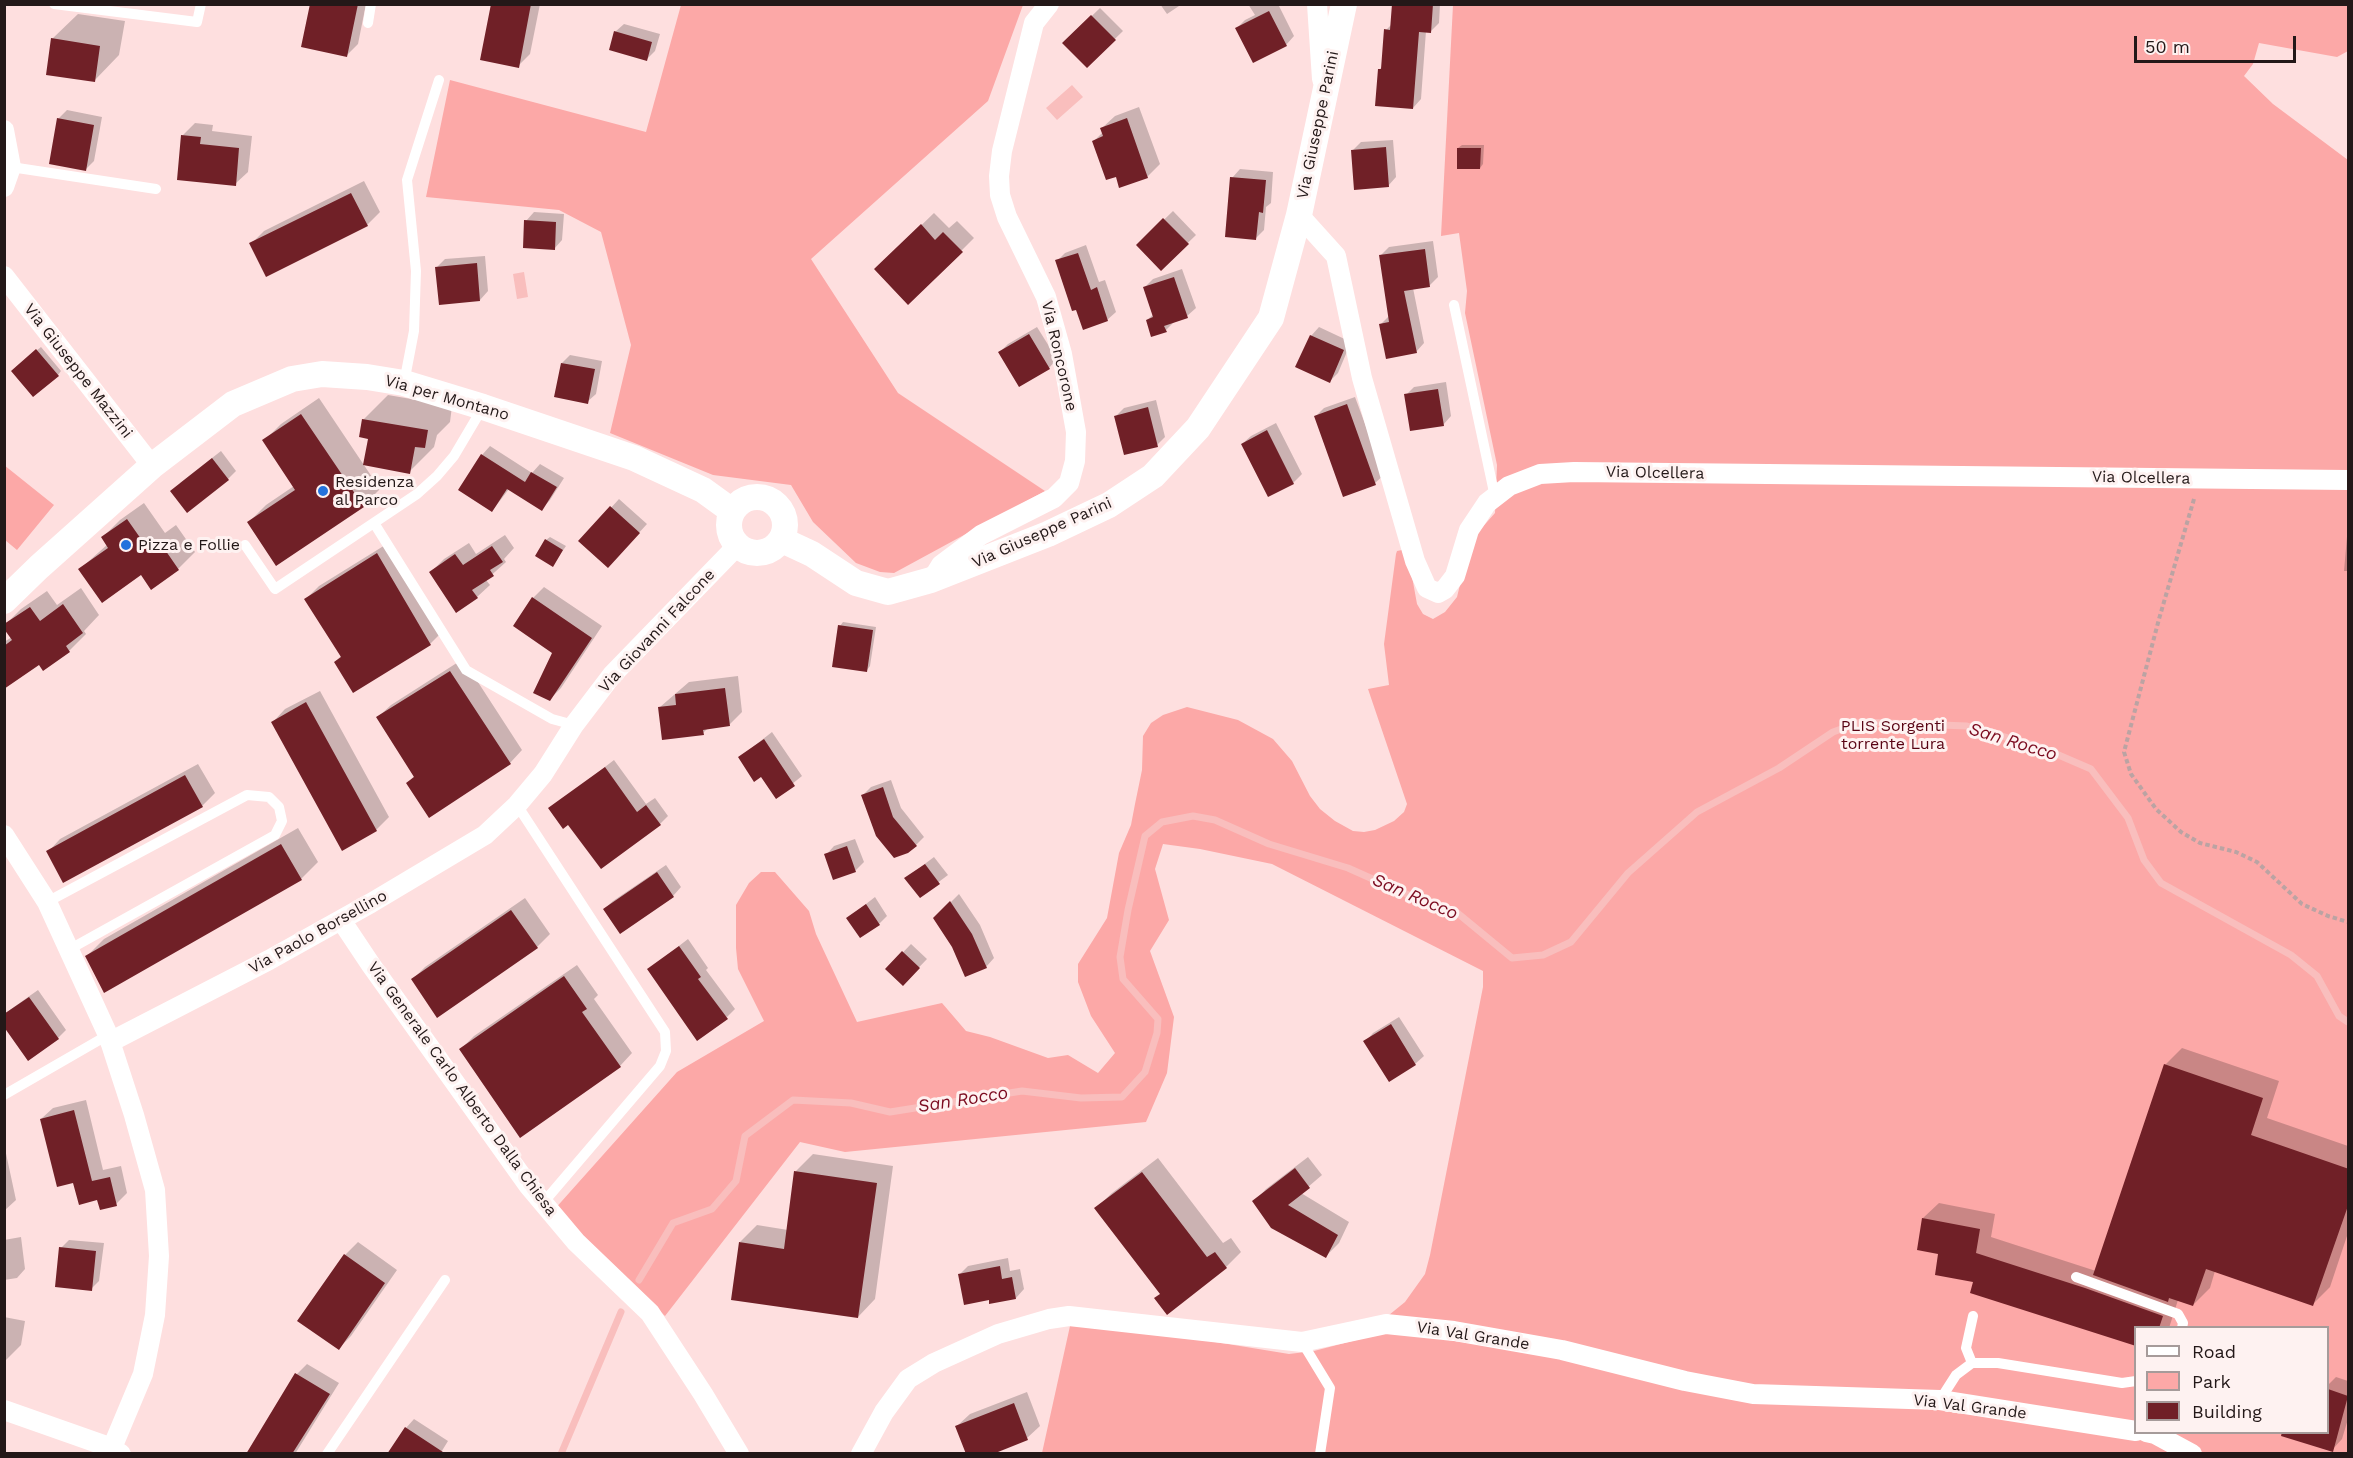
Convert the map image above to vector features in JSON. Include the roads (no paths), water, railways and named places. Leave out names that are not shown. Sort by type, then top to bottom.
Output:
[{"type":"street","name":"Via Roncorone","points":[[931,580],[941,565],[981,535],[1054,498],[1069,483],[1075,461],[1076,432],[1059,343],[1046,297],[1006,217],[1000,195],[999,176],[1002,151],[1034,23],[1048,4]]},
{"type":"street","points":[[1317,4],[1323,100]]},
{"type":"street","name":"Via Giuseppe Parini","points":[[782,540],[812,554],[856,583],[888,592],[931,580],[1048,534],[1109,505],[1153,476],[1198,428],[1271,318],[1299,215],[1344,4]]},
{"type":"street","points":[[4,130],[11,167],[4,187]]},
{"type":"street","name":"Via Olcellera","points":[[1299,215],[1336,256],[1362,378],[1415,561],[1427,588],[1437,593],[1445,589],[1455,576],[1469,530],[1487,503],[1509,486],[1540,474],[1574,472],[2349,480]]},
{"type":"street","name":"Via Giuseppe Mazzini","points":[[4,276],[152,466]]},
{"type":"street","name":"Via per Montano","points":[[4,601],[152,466],[233,404],[292,379],[322,374],[367,377],[404,383],[483,407],[634,458],[703,489],[732,511]]},
{"type":"street","points":[[752,497],[765,498],[776,504],[784,521],[782,540],[773,549],[761,553],[748,552],[737,546],[730,536],[729,523],[732,511],[740,502],[752,497]]},
{"type":"street","name":"Via Giovanni Falcone","points":[[516,805],[543,774],[574,725],[612,675],[737,546]]},
{"type":"street","name":"Via Paolo Borsellino","points":[[109,1039],[341,920],[485,834],[516,805]]},
{"type":"street","points":[[4,835],[47,902],[109,1039],[155,1190],[159,1256],[155,1315],[143,1374],[116,1451],[4,1410]]},
{"type":"street","name":"Via Generale Carlo Alberto Dalla Chiesa","points":[[341,920],[543,1203],[576,1242],[650,1313],[739,1454]]},
{"type":"street","name":"Via Val Grande","points":[[861,1454],[884,1412],[908,1379],[934,1363],[998,1334],[1049,1318],[1069,1317],[1302,1342],[1386,1324],[1454,1331],[1562,1350],[1685,1381],[1754,1394],[1940,1400],[2134,1431]]},
{"type":"street","points":[[2155,1434],[2192,1454]]},
{"type":"lane","points":[[54,4],[197,22],[201,4]]},
{"type":"lane","points":[[368,23],[371,4]]},
{"type":"lane","points":[[404,383],[414,331],[416,271],[407,180],[439,80]]},
{"type":"lane","points":[[11,167],[156,189]]},
{"type":"lane","points":[[1455,305],[1495,498]]},
{"type":"lane","points":[[245,545],[275,589],[417,494],[437,476],[463,442],[483,407]]},
{"type":"lane","points":[[374,524],[466,670],[552,719],[574,725]]},
{"type":"lane","points":[[47,902],[247,795],[269,796],[279,807],[282,821],[275,835],[70,949]]},
{"type":"lane","points":[[516,805],[665,1032],[666,1041],[666,1051],[660,1066],[543,1203]]},
{"type":"lane","points":[[4,1095],[109,1039]]},
{"type":"lane","points":[[2076,1277],[2178,1314],[2184,1323],[2183,1326]]},
{"type":"lane","points":[[327,1454],[445,1280]]},
{"type":"lane","points":[[1972,1363],[1966,1348],[1973,1316]]},
{"type":"lane","points":[[1302,1342],[1330,1389],[1320,1454]]},
{"type":"lane","points":[[1940,1400],[1956,1374],[1972,1363],[1998,1363],[2122,1383],[2134,1381]]},
{"type":"waterway","name":"San Rocco","points":[[639,1280],[673,1223],[712,1209],[736,1181],[745,1136],[793,1100],[851,1103],[890,1112],[1022,1091],[1081,1098],[1122,1097],[1145,1072],[1157,1033],[1158,1019],[1123,979],[1120,957],[1145,836],[1162,822],[1193,816],[1215,820],[1269,844],[1348,868],[1442,910],[1455,911],[1512,958],[1543,955],[1571,942],[1628,873],[1697,812],[1779,768],[1833,732],[1861,722],[1967,726],[2040,747],[2091,769],[2128,818],[2144,860],[2161,883],[2291,955],[2317,976],[2339,1016],[2348,1022]]},
{"type":"waterway","name":"San Rocco","points":[[561,1454],[621,1312]]},
{"type":"place","name":"Residenza al Parco","points":[[323,491]]},
{"type":"place","name":"Pizza e Follie","points":[[126,545]]},
{"type":"park label","name":"PLIS Sorgenti torrente Lura","points":[[1893,735]]}]
